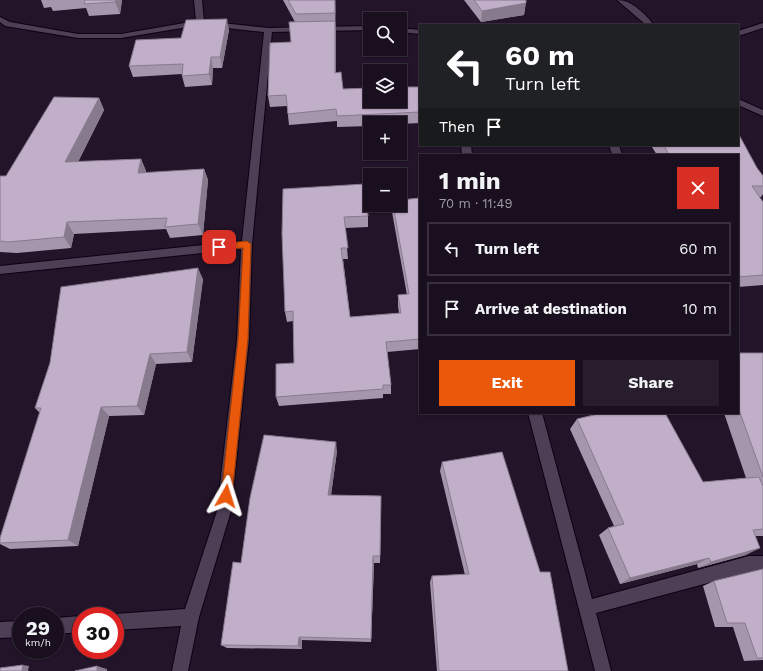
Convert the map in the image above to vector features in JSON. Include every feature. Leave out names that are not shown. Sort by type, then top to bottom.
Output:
[{"type":"street","points":[[198,0],[200,23]]},
{"type":"street","points":[[621,0],[640,14],[649,24]]},
{"type":"street","points":[[0,19],[8,24],[78,36],[121,36],[200,23],[268,30],[363,28]]},
{"type":"street","points":[[0,27],[8,24]]},
{"type":"street","points":[[739,34],[763,25]]},
{"type":"street","points":[[180,671],[191,617],[224,511],[243,339],[247,244],[268,30]]},
{"type":"street","points":[[407,31],[419,32]]},
{"type":"street","points":[[739,102],[763,113]]},
{"type":"street","points":[[0,270],[247,244]]},
{"type":"street","points":[[535,414],[602,671]]},
{"type":"street","points":[[586,608],[749,564],[763,564]]},
{"type":"street","points":[[124,621],[191,617]]},
{"type":"street","points":[[0,630],[12,629]]},
{"type":"building","points":[[85,0],[116,0],[115,2],[84,4]]},
{"type":"building","points":[[288,0],[335,0],[335,13],[296,14]]},
{"type":"building","points":[[474,0],[526,0],[526,3],[482,11]]},
{"type":"building","points":[[227,19],[220,57],[211,57],[209,74],[182,76],[183,64],[129,66],[136,40],[181,38],[186,20]]},
{"type":"building","points":[[335,21],[335,73],[341,72],[343,89],[363,88],[363,108],[407,108],[407,87],[419,87],[419,112],[337,116],[336,109],[288,114],[286,95],[268,96],[270,43],[291,42],[289,22]]},
{"type":"building","points":[[54,97],[99,98],[65,162],[141,159],[138,173],[204,169],[198,224],[165,227],[167,218],[67,222],[64,237],[8,242],[0,241],[0,176],[6,176]]},
{"type":"building","points":[[739,135],[763,176],[763,186],[752,186],[763,202],[763,275],[739,277],[739,154],[668,154],[664,146],[739,146]]},
{"type":"building","points":[[363,184],[363,212],[368,212],[368,216],[344,217],[348,248],[341,248],[350,317],[401,313],[398,295],[409,294],[394,212],[407,212],[407,199],[419,198],[419,339],[386,342],[391,385],[383,385],[383,389],[276,397],[276,364],[294,363],[293,311],[285,312],[282,234],[283,189]]},
{"type":"building","points":[[198,268],[187,352],[150,354],[137,406],[101,407],[68,540],[0,543],[0,538],[41,408],[35,408],[50,363],[61,287]]},
{"type":"building","points":[[739,353],[763,353],[763,477],[739,410]]},
{"type":"building","points":[[598,414],[666,414],[703,482],[759,477],[763,486],[763,529],[753,530],[760,548],[711,562],[709,558],[630,578],[608,528],[624,524],[577,419]]},
{"type":"building","points":[[264,435],[336,442],[328,495],[381,496],[380,556],[373,556],[371,639],[299,637],[298,646],[221,645],[233,562],[241,563],[250,498]]},
{"type":"building","points":[[502,452],[540,572],[550,572],[568,671],[439,671],[432,576],[469,574],[442,462]]},
{"type":"building","points":[[763,569],[763,658],[757,658],[745,623],[727,623],[714,581]]},
{"type":"building","points":[[23,665],[22,671],[0,671],[0,668]]},
{"type":"building","points":[[97,666],[97,671],[75,671]]},
{"type":"route","points":[[219,247],[247,244],[243,339],[226,496]]}]
